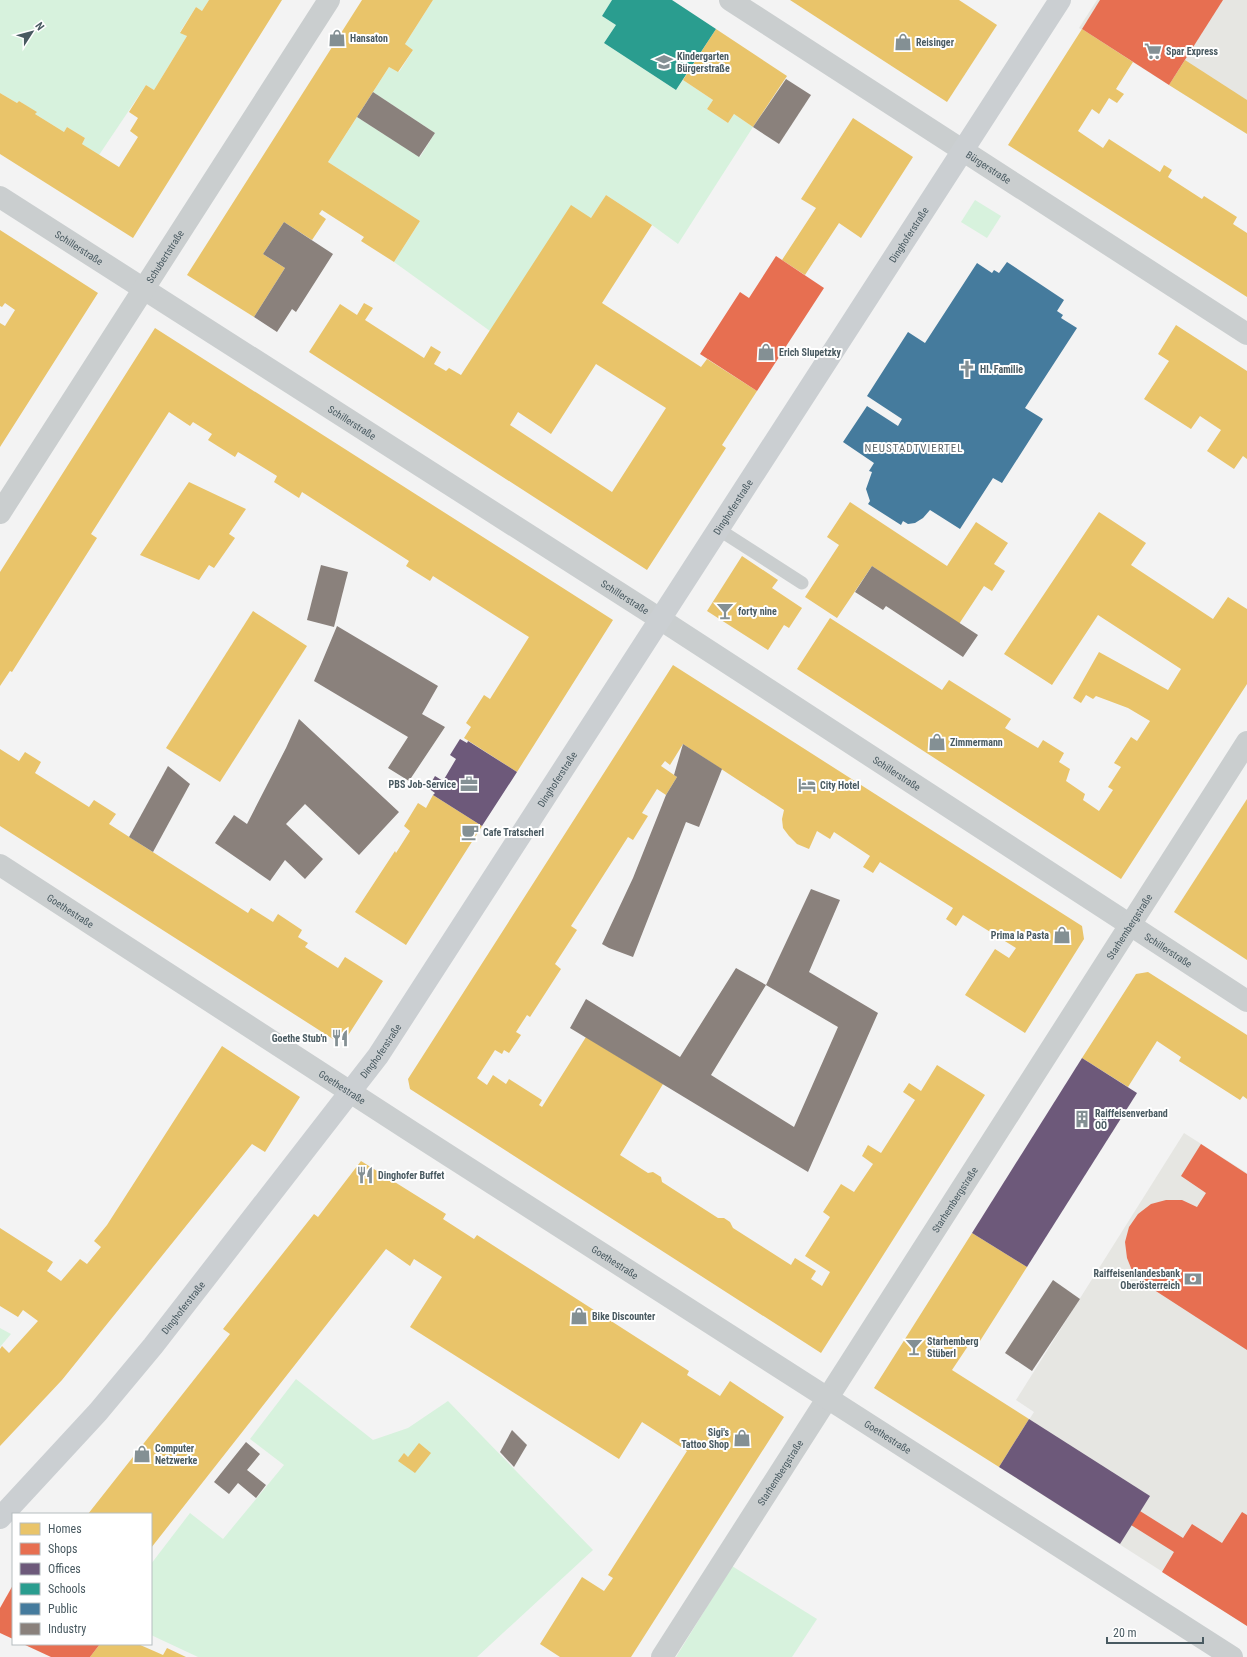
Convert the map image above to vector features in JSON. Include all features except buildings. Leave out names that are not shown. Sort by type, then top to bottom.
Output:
[{"type":"main road","name":"Dinghoferstraße","points":[[0,1518],[98,1412],[153,1346],[378,1056],[1060,0]]},
{"type":"street","name":"Schubertstraße","points":[[0,513],[329,0]]},
{"type":"street","name":"Bürgerstraße","points":[[730,0],[1247,334]]},
{"type":"street","name":"Schillerstraße","points":[[0,197],[660,619],[1247,1001]]},
{"type":"street","name":"Starhembergstraße","points":[[662,1657],[1247,742]]},
{"type":"street","name":"Goethestraße","points":[[0,865],[350,1092],[1232,1657]]},
{"type":"lane","points":[[718,529],[802,583]]},
{"type":"shaded area","points":[[1097,0],[1247,0],[1247,103],[1239,129],[1079,28]]},
{"type":"shaded area","points":[[1184,1133],[1247,1173],[1247,1626],[999,1467],[1034,1412],[1016,1400]]},
{"type":"green space","points":[[0,0],[209,0],[202,11],[196,7],[180,32],[187,36],[154,90],[146,85],[99,155],[82,144],[85,138],[67,127],[64,132],[35,114],[36,112],[19,101],[17,103],[0,93]]},
{"type":"green space","points":[[433,0],[612,0],[602,16],[616,25],[604,43],[676,90],[683,80],[713,100],[707,109],[728,123],[734,114],[753,127],[678,244],[606,195],[591,218],[490,331],[394,262],[420,221],[328,162],[357,117],[420,157],[435,133],[373,92],[389,67],[399,72],[413,50],[405,44]]},
{"type":"green space","points":[[975,200],[1001,216],[987,238],[961,222]]},
{"type":"green space","points":[[0,1328],[11,1334],[0,1347]]},
{"type":"green space","points":[[296,1379],[373,1440],[408,1428],[448,1401],[593,1550],[477,1657],[198,1657],[152,1635],[152,1563],[190,1513],[223,1539],[284,1465],[250,1439]]},
{"type":"green space","points":[[732,1566],[817,1619],[792,1657],[676,1657]]},
{"type":"place","name":"Hansaton","points":[[337,38]]},
{"type":"place","name":"Reisinger","points":[[903,42]]},
{"type":"place","name":"Spar Express","points":[[1153,51]]},
{"type":"place","name":"Kindergarten Bürgerstraße","points":[[664,62]]},
{"type":"place","name":"Erich Slupetzky","points":[[766,352]]},
{"type":"place","name":"Hl. Familie","points":[[967,369]]},
{"type":"place","name":"forty nine","points":[[725,611]]},
{"type":"place","name":"Zimmermann","points":[[937,742]]},
{"type":"place","name":"PBS Job-Service","points":[[469,784]]},
{"type":"place","name":"City Hotel","points":[[807,785]]},
{"type":"place","name":"Cafe Tratscherl","points":[[470,832]]},
{"type":"place","name":"Prima la Pasta","points":[[1062,935]]},
{"type":"place","name":"Goethe Stub'n","points":[[340,1038]]},
{"type":"place","name":"Raiffeisenverband OÖ","points":[[1082,1119]]},
{"type":"place","name":"Dinghofer Buffet","points":[[365,1175]]},
{"type":"place","name":"Raiffeisenlandesbank Oberösterreich","points":[[1193,1279]]},
{"type":"place","name":"Bike Discounter","points":[[579,1316]]},
{"type":"place","name":"Starhemberg Stüberl","points":[[914,1347]]},
{"type":"place","name":"Sigi's Tattoo Shop","points":[[742,1438]]},
{"type":"place","name":"Computer Netzwerke","points":[[142,1454]]},
{"type":"district","name":"NEUSTADTVIERTEL","points":[[914,448]]}]
